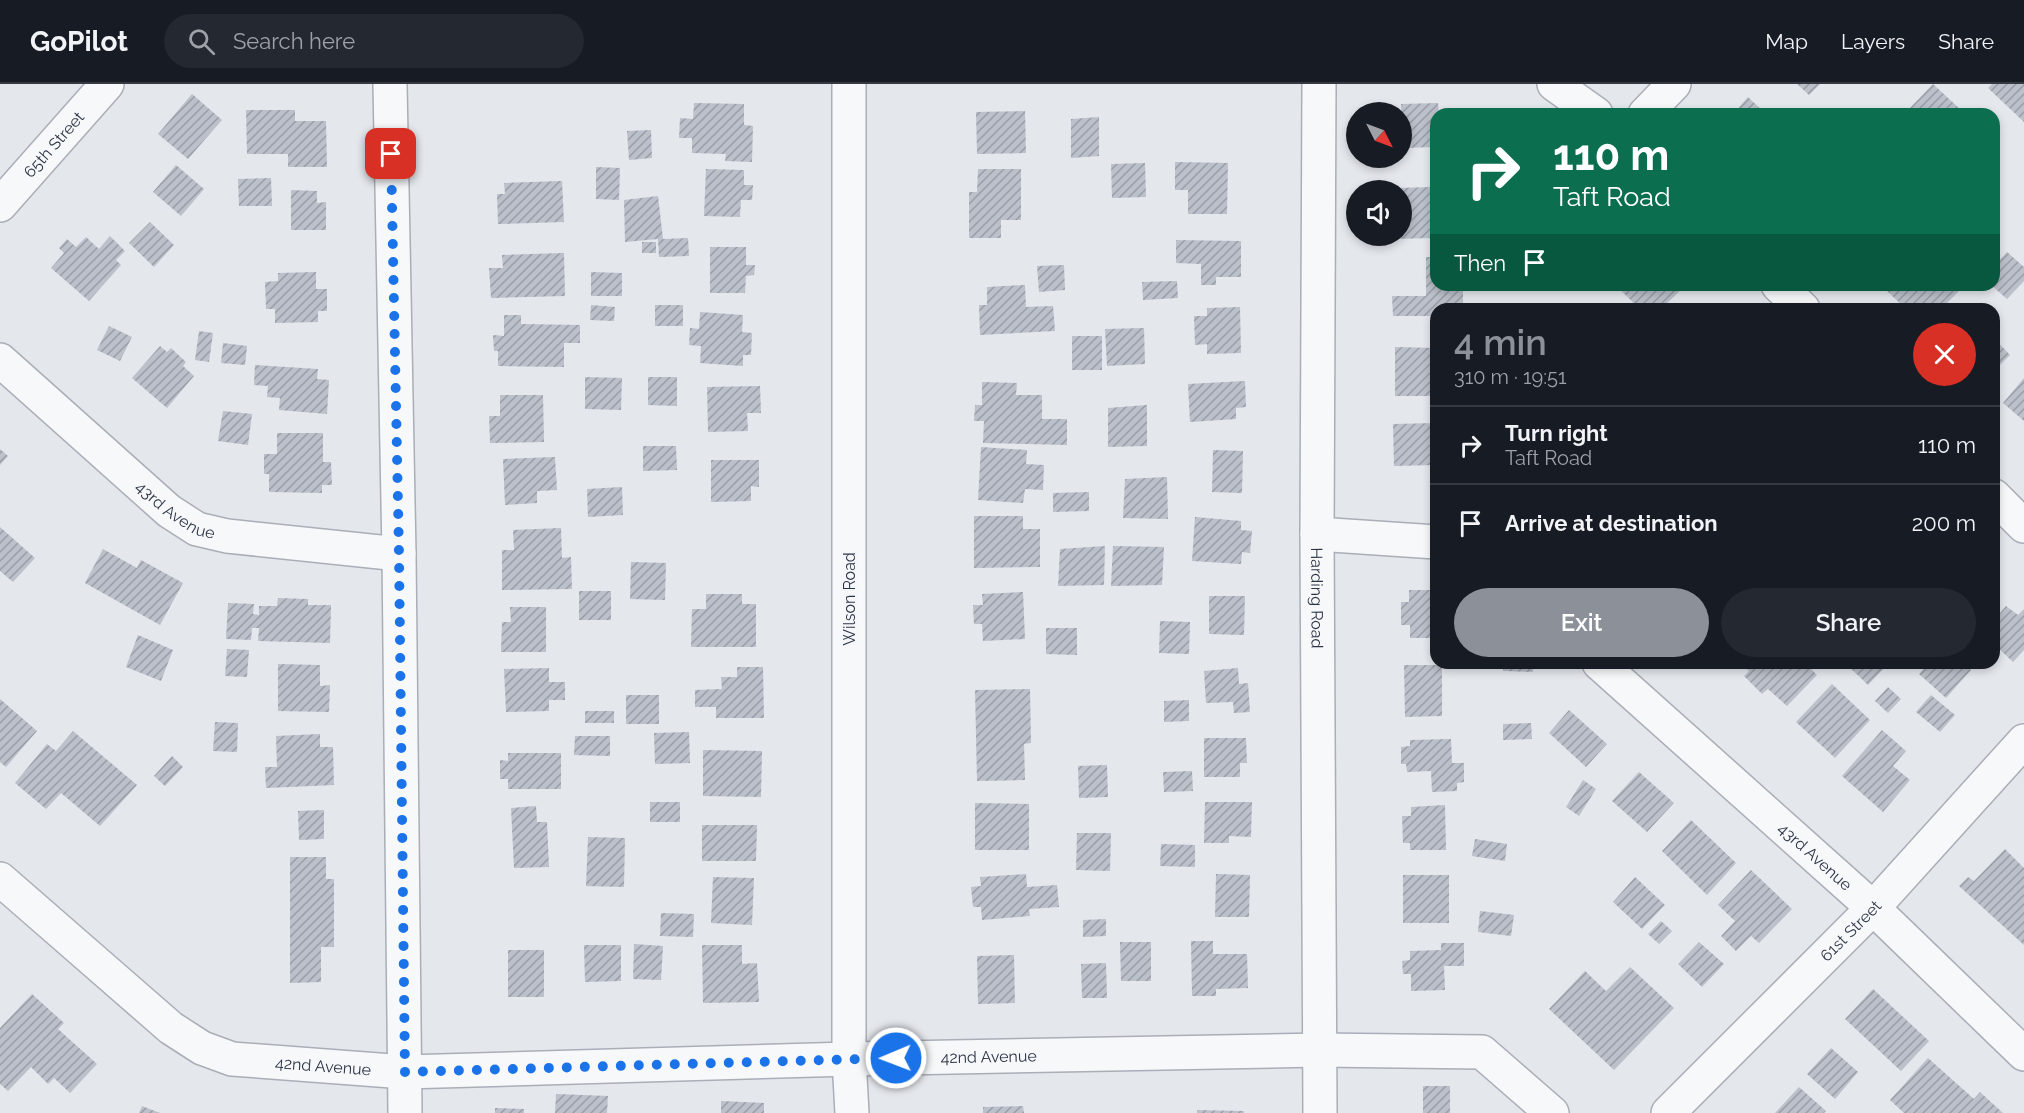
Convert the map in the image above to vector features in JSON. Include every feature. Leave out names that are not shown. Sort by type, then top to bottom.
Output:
[{"type":"street","name":"65th Street","points":[[0,205],[106,84]]},
{"type":"street","points":[[390,84],[399,554],[405,1113]]},
{"type":"street","name":"Wilson Road","points":[[849,84],[849,1059],[852,1113]]},
{"type":"street","name":"Harding Road","points":[[1319,84],[1317,534],[1320,1113]]},
{"type":"street","points":[[1554,84],[1588,108]]},
{"type":"street","points":[[1651,108],[1674,84]]},
{"type":"street","points":[[1784,291],[1797,303]]},
{"type":"street","name":"43rd Avenue","points":[[0,360],[169,510],[197,529],[227,536],[399,554]]},
{"type":"street","points":[[2000,502],[2024,526]]},
{"type":"street","points":[[1317,534],[1430,542]]},
{"type":"street","name":"43rd Avenue","points":[[1606,669],[1873,909],[2024,1054]]},
{"type":"street","name":"61st Street","points":[[1668,1113],[1873,909],[2024,741]]},
{"type":"street","name":"42nd Avenue","points":[[0,879],[171,1028],[202,1048],[232,1059],[405,1072],[849,1059],[1319,1050],[1482,1052],[1552,1113]]},
{"type":"building","points":[[1797,84],[1820,84],[1809,95]]},
{"type":"building","points":[[1933,84],[1959,108],[1910,108]]},
{"type":"building","points":[[1992,84],[2024,84],[2024,122],[1988,88]]},
{"type":"building","points":[[192,94],[222,120],[188,159],[158,134]]},
{"type":"building","points":[[1748,97],[1760,108],[1738,108]]},
{"type":"building","points":[[694,103],[744,104],[744,125],[753,126],[752,162],[725,161],[726,154],[692,153],[692,138],[679,138],[680,118],[693,119]]},
{"type":"building","points":[[1438,103],[1438,108],[1430,108],[1430,147],[1412,148],[1412,104]]},
{"type":"building","points":[[246,110],[295,110],[295,121],[326,121],[327,167],[288,167],[288,154],[247,154]]},
{"type":"building","points":[[1025,111],[1026,153],[977,154],[976,112]]},
{"type":"building","points":[[1099,117],[1099,156],[1071,158],[1071,119]]},
{"type":"building","points":[[651,130],[652,158],[629,160],[627,131]]},
{"type":"building","points":[[1175,162],[1228,163],[1227,214],[1188,214],[1188,190],[1175,190]]},
{"type":"building","points":[[1145,163],[1146,197],[1112,198],[1111,164]]},
{"type":"building","points":[[176,165],[204,189],[181,216],[153,192]]},
{"type":"building","points":[[596,167],[620,168],[619,200],[596,199]]},
{"type":"building","points":[[706,169],[744,170],[744,185],[753,185],[752,200],[741,200],[740,217],[704,216]]},
{"type":"building","points":[[978,169],[1021,169],[1021,220],[1001,220],[1001,238],[969,238],[969,192],[977,192]]},
{"type":"building","points":[[271,178],[272,206],[239,206],[238,179]]},
{"type":"building","points":[[562,181],[564,222],[498,224],[497,194],[505,194],[504,183]]},
{"type":"building","points":[[1430,187],[1430,238],[1412,239],[1412,188]]},
{"type":"building","points":[[291,190],[317,191],[317,203],[326,202],[326,230],[291,230]]},
{"type":"building","points":[[658,196],[663,239],[688,238],[689,256],[659,257],[658,239],[625,242],[624,200]]},
{"type":"building","points":[[150,222],[174,245],[154,267],[129,243]]},
{"type":"building","points":[[110,236],[125,251],[116,260],[121,265],[89,301],[51,268],[64,253],[59,248],[67,239],[76,247],[86,237],[99,249]]},
{"type":"building","points":[[1176,240],[1241,241],[1241,277],[1216,277],[1216,285],[1201,285],[1201,264],[1176,263]]},
{"type":"building","points":[[642,242],[656,242],[656,253],[642,253]]},
{"type":"building","points":[[710,247],[746,247],[746,265],[755,265],[754,275],[746,276],[745,293],[710,293]]},
{"type":"building","points":[[2007,252],[2024,267],[2024,281],[2007,299],[1998,291],[2000,291],[2000,260]]},
{"type":"building","points":[[564,253],[565,296],[491,298],[489,268],[503,268],[502,255]]},
{"type":"building","points":[[1426,257],[1430,257],[1430,291],[1463,291],[1463,303],[1430,303],[1430,316],[1393,316],[1392,296],[1426,296]]},
{"type":"building","points":[[1064,265],[1065,290],[1039,292],[1037,266]]},
{"type":"building","points":[[316,272],[316,289],[327,289],[327,311],[318,311],[318,322],[275,323],[275,309],[266,309],[265,282],[278,281],[278,273]]},
{"type":"building","points":[[591,272],[622,273],[622,296],[591,296]]},
{"type":"building","points":[[1177,281],[1178,298],[1143,300],[1142,282]]},
{"type":"building","points":[[1025,285],[1026,307],[1053,306],[1055,331],[980,335],[979,305],[987,305],[987,287]]},
{"type":"building","points":[[1621,291],[1680,291],[1667,303],[1634,303]]},
{"type":"building","points":[[1887,291],[1959,291],[1947,303],[1900,303]]},
{"type":"building","points":[[591,305],[615,307],[614,321],[590,320]]},
{"type":"building","points":[[655,305],[683,305],[683,326],[655,326]]},
{"type":"building","points":[[1240,307],[1241,353],[1207,354],[1207,344],[1195,345],[1194,316],[1207,316],[1207,308]]},
{"type":"building","points":[[700,312],[743,315],[742,332],[752,333],[751,355],[743,355],[743,366],[700,363],[701,346],[689,345],[690,328],[699,329]]},
{"type":"building","points":[[504,315],[521,315],[521,324],[580,325],[580,343],[564,343],[564,367],[498,366],[498,351],[494,351],[493,335],[504,336]]},
{"type":"building","points":[[109,326],[132,337],[120,361],[97,350]]},
{"type":"building","points":[[1144,328],[1145,364],[1107,366],[1105,329]]},
{"type":"building","points":[[199,331],[213,333],[209,362],[195,360]]},
{"type":"building","points":[[1072,336],[1102,336],[1102,370],[1072,370]]},
{"type":"building","points":[[223,343],[247,346],[245,365],[221,363]]},
{"type":"building","points":[[2000,344],[2010,355],[2000,365]]},
{"type":"building","points":[[160,346],[167,352],[171,348],[186,362],[183,366],[194,376],[167,408],[132,378]]},
{"type":"building","points":[[1395,347],[1430,348],[1430,396],[1395,396]]},
{"type":"building","points":[[255,365],[318,369],[317,379],[329,380],[327,414],[279,410],[280,398],[267,397],[268,386],[254,385]]},
{"type":"building","points":[[585,377],[622,378],[621,410],[585,409]]},
{"type":"building","points":[[648,377],[677,377],[677,406],[648,405]]},
{"type":"building","points":[[2024,378],[2024,421],[2003,403]]},
{"type":"building","points":[[1245,381],[1246,407],[1236,408],[1236,419],[1190,422],[1188,384]]},
{"type":"building","points":[[982,382],[1017,383],[1016,395],[1042,395],[1042,419],[1067,419],[1067,445],[983,443],[984,421],[974,421],[975,405],[982,405]]},
{"type":"building","points":[[760,386],[761,413],[747,413],[748,431],[708,432],[707,387]]},
{"type":"building","points":[[500,395],[543,395],[544,442],[490,443],[489,416],[500,416]]},
{"type":"building","points":[[1147,405],[1147,446],[1108,447],[1108,408]]},
{"type":"building","points":[[223,411],[252,414],[248,445],[218,441]]},
{"type":"building","points":[[1430,423],[1430,465],[1394,466],[1393,424]]},
{"type":"building","points":[[277,433],[323,433],[323,462],[331,462],[332,485],[322,485],[322,493],[269,492],[269,474],[264,474],[264,454],[277,454]]},
{"type":"building","points":[[643,446],[676,446],[677,470],[643,471]]},
{"type":"building","points":[[981,447],[1027,450],[1026,464],[1044,465],[1043,490],[1025,489],[1023,503],[978,500]]},
{"type":"building","points":[[0,449],[8,456],[0,465]]},
{"type":"building","points":[[1213,450],[1243,451],[1242,493],[1212,492]]},
{"type":"building","points":[[555,457],[557,490],[537,491],[537,503],[505,505],[503,459]]},
{"type":"building","points":[[711,460],[759,460],[759,487],[751,486],[751,501],[711,502]]},
{"type":"building","points":[[1167,477],[1168,519],[1123,518],[1125,479]]},
{"type":"building","points":[[622,487],[623,515],[588,517],[587,489]]},
{"type":"building","points":[[1089,492],[1089,511],[1053,512],[1053,493]]},
{"type":"building","points":[[974,516],[1023,516],[1023,529],[1040,529],[1040,567],[974,568]]},
{"type":"building","points":[[1195,517],[1241,521],[1241,530],[1252,531],[1250,553],[1242,552],[1241,564],[1192,561]]},
{"type":"building","points":[[0,527],[35,558],[13,582],[0,571]]},
{"type":"building","points":[[561,528],[562,558],[571,557],[572,589],[502,590],[502,550],[514,550],[513,530]]},
{"type":"building","points":[[1105,546],[1104,585],[1058,586],[1060,549]]},
{"type":"building","points":[[1113,546],[1164,547],[1162,585],[1111,586]]},
{"type":"building","points":[[103,549],[137,568],[141,560],[183,583],[160,625],[85,583]]},
{"type":"building","points":[[631,562],[666,563],[665,600],[630,599]]},
{"type":"building","points":[[1409,590],[1430,590],[1430,638],[1410,638],[1410,625],[1401,625],[1401,602],[1409,602]]},
{"type":"building","points":[[579,591],[611,591],[611,620],[579,620]]},
{"type":"building","points":[[1023,592],[1025,639],[983,641],[982,624],[974,624],[973,605],[983,605],[982,594]]},
{"type":"building","points":[[706,594],[742,594],[742,604],[756,604],[756,647],[691,647],[692,609],[706,609]]},
{"type":"building","points":[[1209,596],[1245,596],[1244,635],[1209,634]]},
{"type":"building","points":[[278,598],[308,599],[308,605],[331,605],[330,643],[258,641],[259,628],[252,628],[251,640],[226,639],[228,603],[254,604],[253,614],[259,615],[259,606],[277,606]]},
{"type":"building","points":[[2006,606],[2018,615],[2024,609],[2024,650],[2013,662],[2000,650],[2000,613]]},
{"type":"building","points":[[510,607],[546,607],[546,652],[501,652],[502,622],[511,622]]},
{"type":"building","points":[[1160,621],[1190,622],[1189,654],[1159,653]]},
{"type":"building","points":[[1046,628],[1077,628],[1077,655],[1046,654]]},
{"type":"building","points":[[138,635],[173,650],[161,681],[126,667]]},
{"type":"building","points":[[227,649],[249,650],[247,677],[225,676]]},
{"type":"building","points":[[278,664],[320,665],[320,686],[330,685],[329,712],[278,711]]},
{"type":"building","points":[[1404,665],[1430,665],[1430,669],[1442,669],[1442,716],[1405,717]]},
{"type":"building","points":[[737,667],[763,667],[764,718],[716,718],[716,707],[695,707],[695,690],[722,689],[721,677],[737,677]]},
{"type":"building","points":[[549,668],[549,682],[565,682],[565,700],[549,700],[549,711],[506,712],[504,669]]},
{"type":"building","points":[[1238,668],[1239,684],[1248,683],[1250,712],[1234,713],[1233,702],[1206,703],[1204,671]]},
{"type":"building","points":[[1503,669],[1533,669],[1533,672],[1503,671]]},
{"type":"building","points":[[1747,669],[1811,669],[1817,675],[1787,706],[1768,689],[1762,694],[1744,676],[1749,671]]},
{"type":"building","points":[[1851,669],[1883,669],[1868,685]]},
{"type":"building","points":[[1924,669],[1971,670],[1946,698],[1919,674]]},
{"type":"building","points":[[1832,684],[1870,720],[1835,758],[1796,722]]},
{"type":"building","points":[[1888,687],[1901,699],[1888,713],[1875,701]]},
{"type":"building","points":[[1030,689],[1031,743],[1024,744],[1025,780],[977,781],[975,690]]},
{"type":"building","points":[[626,695],[659,695],[659,724],[626,724]]},
{"type":"building","points":[[1931,695],[1955,715],[1940,732],[1916,712]]},
{"type":"building","points":[[0,699],[37,731],[6,767],[0,762]]},
{"type":"building","points":[[1189,700],[1189,721],[1164,722],[1164,701]]},
{"type":"building","points":[[1569,710],[1607,744],[1586,767],[1549,733]]},
{"type":"building","points":[[585,711],[614,711],[614,723],[585,723]]},
{"type":"building","points":[[215,722],[238,723],[237,752],[213,751]]},
{"type":"building","points":[[1531,723],[1532,739],[1503,740],[1503,724]]},
{"type":"building","points":[[1882,730],[1906,751],[1893,766],[1910,780],[1883,812],[1842,776]]},
{"type":"building","points":[[73,731],[137,785],[100,826],[61,793],[46,809],[15,783],[47,744],[56,751]]},
{"type":"building","points":[[689,732],[690,763],[655,764],[654,733]]},
{"type":"building","points":[[320,734],[320,747],[333,747],[334,785],[266,788],[265,767],[277,767],[276,736]]},
{"type":"building","points":[[575,736],[610,736],[610,756],[574,755]]},
{"type":"building","points":[[1204,738],[1246,738],[1247,763],[1240,763],[1240,777],[1204,777]]},
{"type":"building","points":[[1451,739],[1452,763],[1464,763],[1464,782],[1457,783],[1457,791],[1432,792],[1431,771],[1407,772],[1406,764],[1401,764],[1401,747],[1410,746],[1410,740]]},
{"type":"building","points":[[703,750],[762,751],[761,797],[703,796]]},
{"type":"building","points":[[508,753],[561,753],[561,789],[508,789],[508,779],[500,779],[500,760],[508,761]]},
{"type":"building","points":[[172,756],[183,767],[165,786],[154,776]]},
{"type":"building","points":[[1107,765],[1108,797],[1079,798],[1078,766]]},
{"type":"building","points":[[1192,771],[1193,791],[1164,792],[1163,772]]},
{"type":"building","points":[[1639,772],[1674,803],[1647,832],[1612,801]]},
{"type":"building","points":[[1583,780],[1596,789],[1579,816],[1566,807]]},
{"type":"building","points":[[650,802],[680,802],[680,822],[650,822]]},
{"type":"building","points":[[1205,802],[1252,802],[1251,837],[1229,836],[1229,843],[1204,843]]},
{"type":"building","points":[[975,803],[1029,804],[1029,850],[975,850]]},
{"type":"building","points":[[1445,805],[1446,850],[1410,850],[1410,843],[1403,843],[1402,816],[1411,816],[1411,807]]},
{"type":"building","points":[[536,806],[537,822],[547,822],[549,867],[514,868],[511,808]]},
{"type":"building","points":[[324,810],[324,839],[299,840],[298,811]]},
{"type":"building","points":[[1691,820],[1736,863],[1707,895],[1662,851]]},
{"type":"building","points":[[702,825],[757,825],[756,861],[702,861]]},
{"type":"building","points":[[1077,833],[1111,833],[1110,871],[1076,870]]},
{"type":"building","points":[[588,837],[625,838],[624,887],[586,886]]},
{"type":"building","points":[[1475,839],[1507,844],[1505,861],[1472,856]]},
{"type":"building","points":[[1161,844],[1195,845],[1195,867],[1160,866]]},
{"type":"building","points":[[2005,849],[2024,868],[2024,945],[1959,886],[1968,877],[1974,881]]},
{"type":"building","points":[[290,857],[326,857],[326,879],[334,879],[334,947],[321,947],[321,982],[290,983]]},
{"type":"building","points":[[1751,870],[1792,909],[1759,943],[1751,936],[1736,951],[1721,936],[1735,921],[1718,905]]},
{"type":"building","points":[[1026,874],[1027,887],[1057,885],[1059,907],[1029,909],[1030,916],[982,920],[981,907],[973,907],[971,887],[981,886],[980,877]]},
{"type":"building","points":[[1216,874],[1250,875],[1249,917],[1215,917]]},
{"type":"building","points":[[1403,875],[1449,875],[1449,923],[1403,923]]},
{"type":"building","points":[[713,877],[754,878],[752,925],[711,923]]},
{"type":"building","points":[[1635,877],[1665,905],[1642,929],[1613,902]]},
{"type":"building","points":[[1480,911],[1514,915],[1511,936],[1478,932]]},
{"type":"building","points":[[661,913],[694,914],[693,937],[660,936]]},
{"type":"building","points":[[1106,919],[1106,936],[1083,937],[1083,920]]},
{"type":"building","points":[[1661,921],[1672,931],[1659,944],[1648,934]]},
{"type":"building","points":[[1191,941],[1213,941],[1213,954],[1247,954],[1248,988],[1216,989],[1216,996],[1192,996]]},
{"type":"building","points":[[1120,942],[1151,942],[1151,981],[1121,981]]},
{"type":"building","points":[[1699,942],[1724,964],[1702,987],[1678,964]]},
{"type":"building","points":[[1441,943],[1464,943],[1464,966],[1444,966],[1445,990],[1411,991],[1411,974],[1403,974],[1402,961],[1410,960],[1410,951],[1441,950]]},
{"type":"building","points":[[634,944],[663,946],[661,980],[633,979]]},
{"type":"building","points":[[584,945],[621,945],[621,981],[585,982]]},
{"type":"building","points":[[702,945],[742,945],[742,964],[757,963],[759,1002],[703,1003]]},
{"type":"building","points":[[508,950],[544,950],[544,997],[508,997]]},
{"type":"building","points":[[1014,955],[1015,1003],[978,1004],[977,956]]},
{"type":"building","points":[[1106,963],[1107,998],[1082,998],[1081,964]]},
{"type":"building","points":[[1630,967],[1674,1008],[1614,1070],[1549,1009],[1585,971],[1606,991]]},
{"type":"building","points":[[1873,989],[1929,1041],[1901,1071],[1845,1019]]},
{"type":"building","points":[[32,994],[64,1023],[58,1029],[97,1064],[70,1093],[54,1078],[48,1084],[31,1067],[8,1091],[0,1084],[0,1028]]},
{"type":"building","points":[[1831,1048],[1858,1072],[1835,1099],[1807,1074]]},
{"type":"building","points":[[1928,1058],[1974,1099],[1980,1092],[2003,1113],[1904,1113],[1890,1100]]},
{"type":"building","points":[[1423,1086],[1450,1086],[1450,1113],[1423,1113]]},
{"type":"building","points":[[1799,1087],[1826,1111],[1824,1113],[1775,1113]]},
{"type":"building","points":[[556,1094],[608,1096],[607,1113],[555,1113]]},
{"type":"building","points":[[721,1101],[764,1103],[764,1113],[721,1113]]},
{"type":"building","points":[[142,1106],[160,1113],[139,1113]]},
{"type":"building","points":[[1023,1106],[1024,1113],[983,1113],[983,1107]]},
{"type":"building","points":[[495,1108],[524,1109],[524,1113],[495,1113]]},
{"type":"building","points":[[1197,1110],[1244,1111],[1244,1113],[1197,1113]]},
{"type":"route","points":[[391,154],[399,554],[405,1072],[896,1058]]}]
